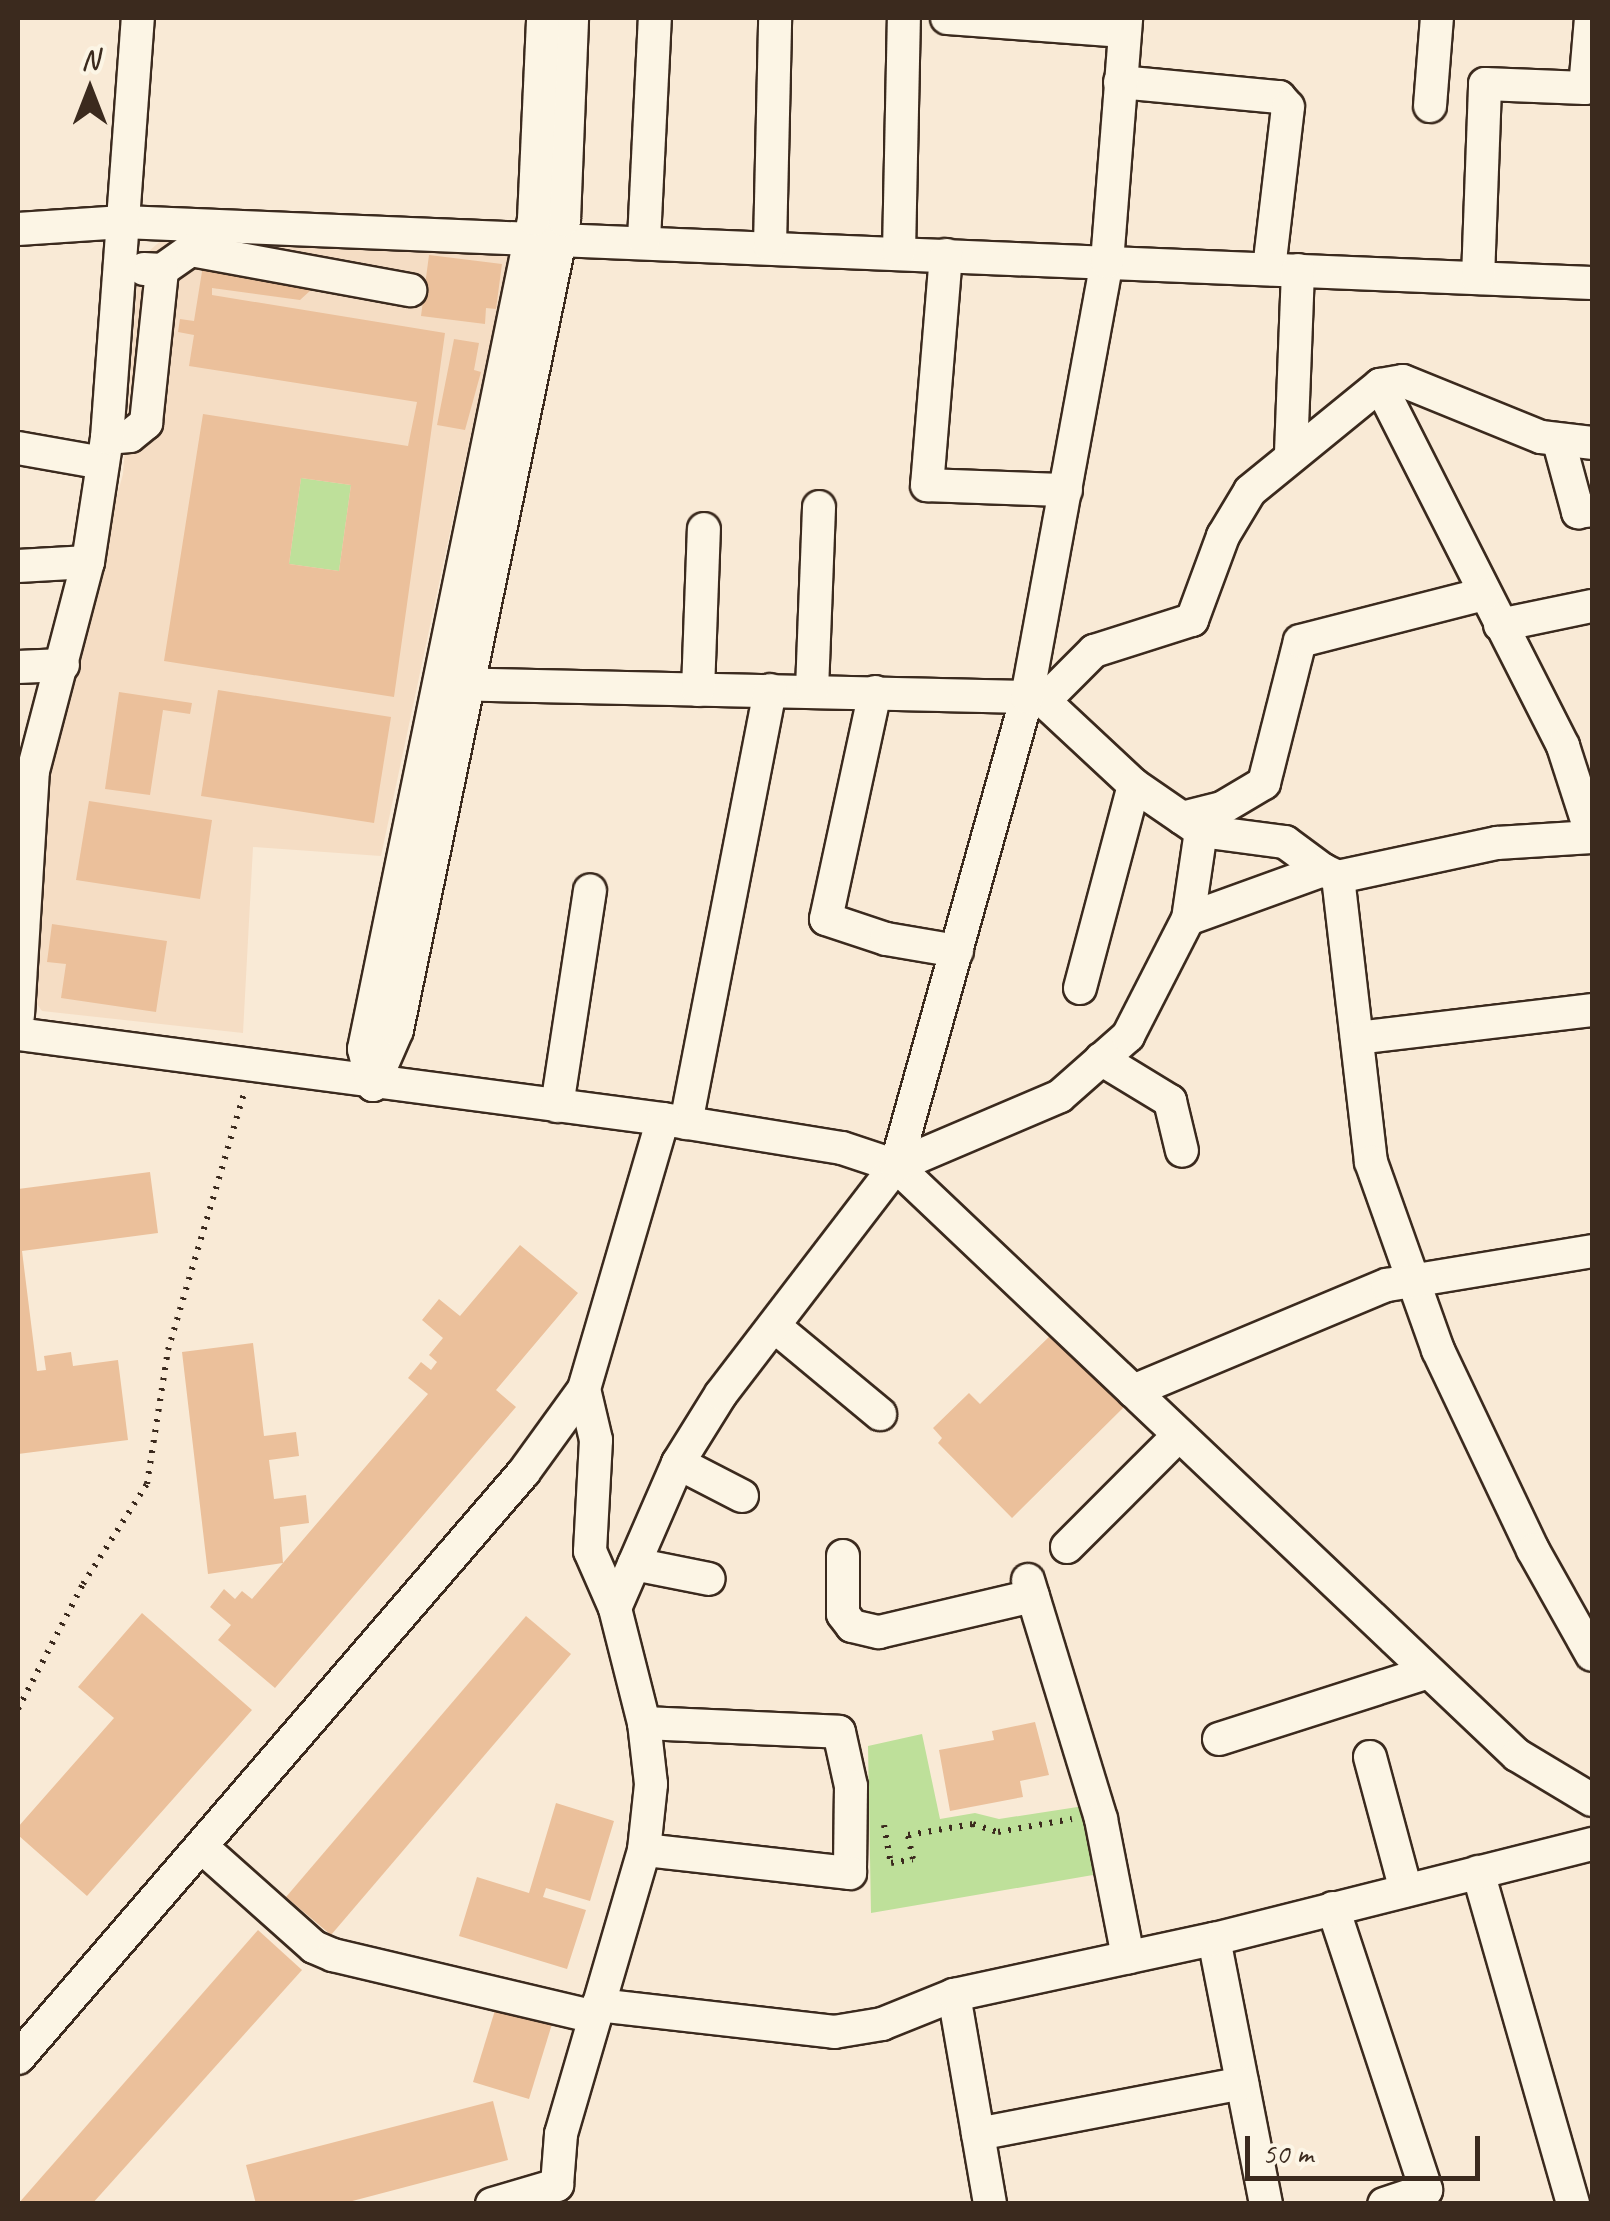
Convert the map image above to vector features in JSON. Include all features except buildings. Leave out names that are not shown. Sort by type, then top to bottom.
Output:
[{"type":"street","points":[[18,1015],[22,895],[33,771],[88,562],[105,450],[138,18]]},
{"type":"street","points":[[543,18],[545,238]]},
{"type":"street","points":[[373,1085],[364,1049],[455,684],[545,238],[572,18]]},
{"type":"street","points":[[644,240],[655,18]]},
{"type":"street","points":[[770,246],[775,18]]},
{"type":"street","points":[[900,252],[904,18]]},
{"type":"street","points":[[614,1608],[678,1463],[774,1326],[896,1166],[1035,699],[1066,490],[1107,262],[1125,24],[946,18]]},
{"type":"street","points":[[1430,106],[1437,18]]},
{"type":"street","points":[[1478,278],[1485,84],[1585,88],[1591,18]]},
{"type":"street","points":[[1120,82],[1280,96],[1288,107],[1284,270],[1291,453]]},
{"type":"street","points":[[18,229],[123,222],[644,240],[1592,284]]},
{"type":"street","points":[[120,267],[162,270],[191,250],[410,290]]},
{"type":"street","points":[[946,254],[926,484],[1066,490]]},
{"type":"street","points":[[18,448],[105,450],[146,423],[162,270]]},
{"type":"street","points":[[1035,699],[1094,651],[1192,620],[1223,536],[1250,491],[1291,453],[1380,385],[1403,381],[1559,442],[1592,443]]},
{"type":"street","points":[[1188,920],[1330,873],[1497,843],[1592,836],[1562,746],[1380,385]]},
{"type":"street","points":[[1559,442],[1578,512],[1592,510]]},
{"type":"street","points":[[812,690],[819,507]]},
{"type":"street","points":[[698,690],[704,529]]},
{"type":"street","points":[[18,566],[88,562]]},
{"type":"street","points":[[1191,824],[1264,783],[1300,641],[1484,594]]},
{"type":"street","points":[[1500,625],[1592,606]]},
{"type":"street","points":[[18,668],[63,666]]},
{"type":"street","points":[[455,684],[812,690],[1035,699],[1134,785],[1191,824],[1284,842],[1330,873],[1357,1038],[1371,1162],[1410,1280],[1533,1550],[1592,1655]]},
{"type":"street","points":[[18,2058],[204,1848],[524,1472],[584,1389],[674,1121],[770,690]]},
{"type":"street","points":[[875,692],[826,920],[886,939],[957,951]]},
{"type":"street","points":[[1080,988],[1134,785]]},
{"type":"street","points":[[896,1166],[1060,1096],[1128,1036],[1137,1007],[1188,920],[1191,824]]},
{"type":"street","points":[[557,1106],[590,891]]},
{"type":"street","points":[[1357,1038],[1592,1010]]},
{"type":"street","points":[[18,1034],[373,1085],[674,1121],[842,1148],[896,1166],[1517,1755],[1592,1800]]},
{"type":"street","points":[[1101,1059],[1170,1102],[1182,1151]]},
{"type":"street","points":[[1133,1391],[1410,1280],[1592,1251]]},
{"type":"street","points":[[774,1326],[880,1414]]},
{"type":"street","points":[[492,2204],[569,2194],[562,2134],[644,1850],[651,1784],[644,1724],[614,1608],[590,1551],[596,1440],[584,1389]]},
{"type":"street","points":[[1067,1547],[1179,1435]]},
{"type":"street","points":[[678,1463],[742,1496]]},
{"type":"street","points":[[843,1556],[843,1614],[852,1626],[878,1632],[942,1602],[1030,1588],[1101,1820],[1128,1956]]},
{"type":"street","points":[[634,1564],[709,1579]]},
{"type":"street","points":[[1219,1739],[1429,1672]]},
{"type":"street","points":[[644,1724],[839,1732],[851,1786],[850,1872],[644,1850]]},
{"type":"street","points":[[1370,1757],[1406,1890]]},
{"type":"street","points":[[204,1848],[314,1947],[333,1955],[596,2011],[834,2032],[882,2024],[954,1995],[1214,1939],[1592,1844]]},
{"type":"street","points":[[1478,1872],[1573,2204]]},
{"type":"street","points":[[1332,1908],[1426,2190],[1384,2204]]},
{"type":"street","points":[[1214,1939],[1266,2204]]},
{"type":"street","points":[[954,1995],[990,2204]]},
{"type":"street","points":[[978,2134],[1242,2083]]},
{"type":"path","points":[[18,1709],[83,1584],[147,1484],[168,1350],[251,1067]]},
{"type":"path","points":[[883,1815],[891,1863],[913,1858],[908,1834],[974,1824],[998,1832],[1092,1816]]},
{"type":"shaded area","points":[[165,237],[510,250],[381,856],[253,847],[243,1033],[42,1011],[34,1000],[43,766],[123,474],[139,260]]},
{"type":"green space","points":[[301,478],[351,485],[339,571],[289,564]]},
{"type":"green space","points":[[922,1734],[940,1819],[975,1813],[999,1819],[1084,1806],[1093,1875],[871,1913],[868,1746]]}]
